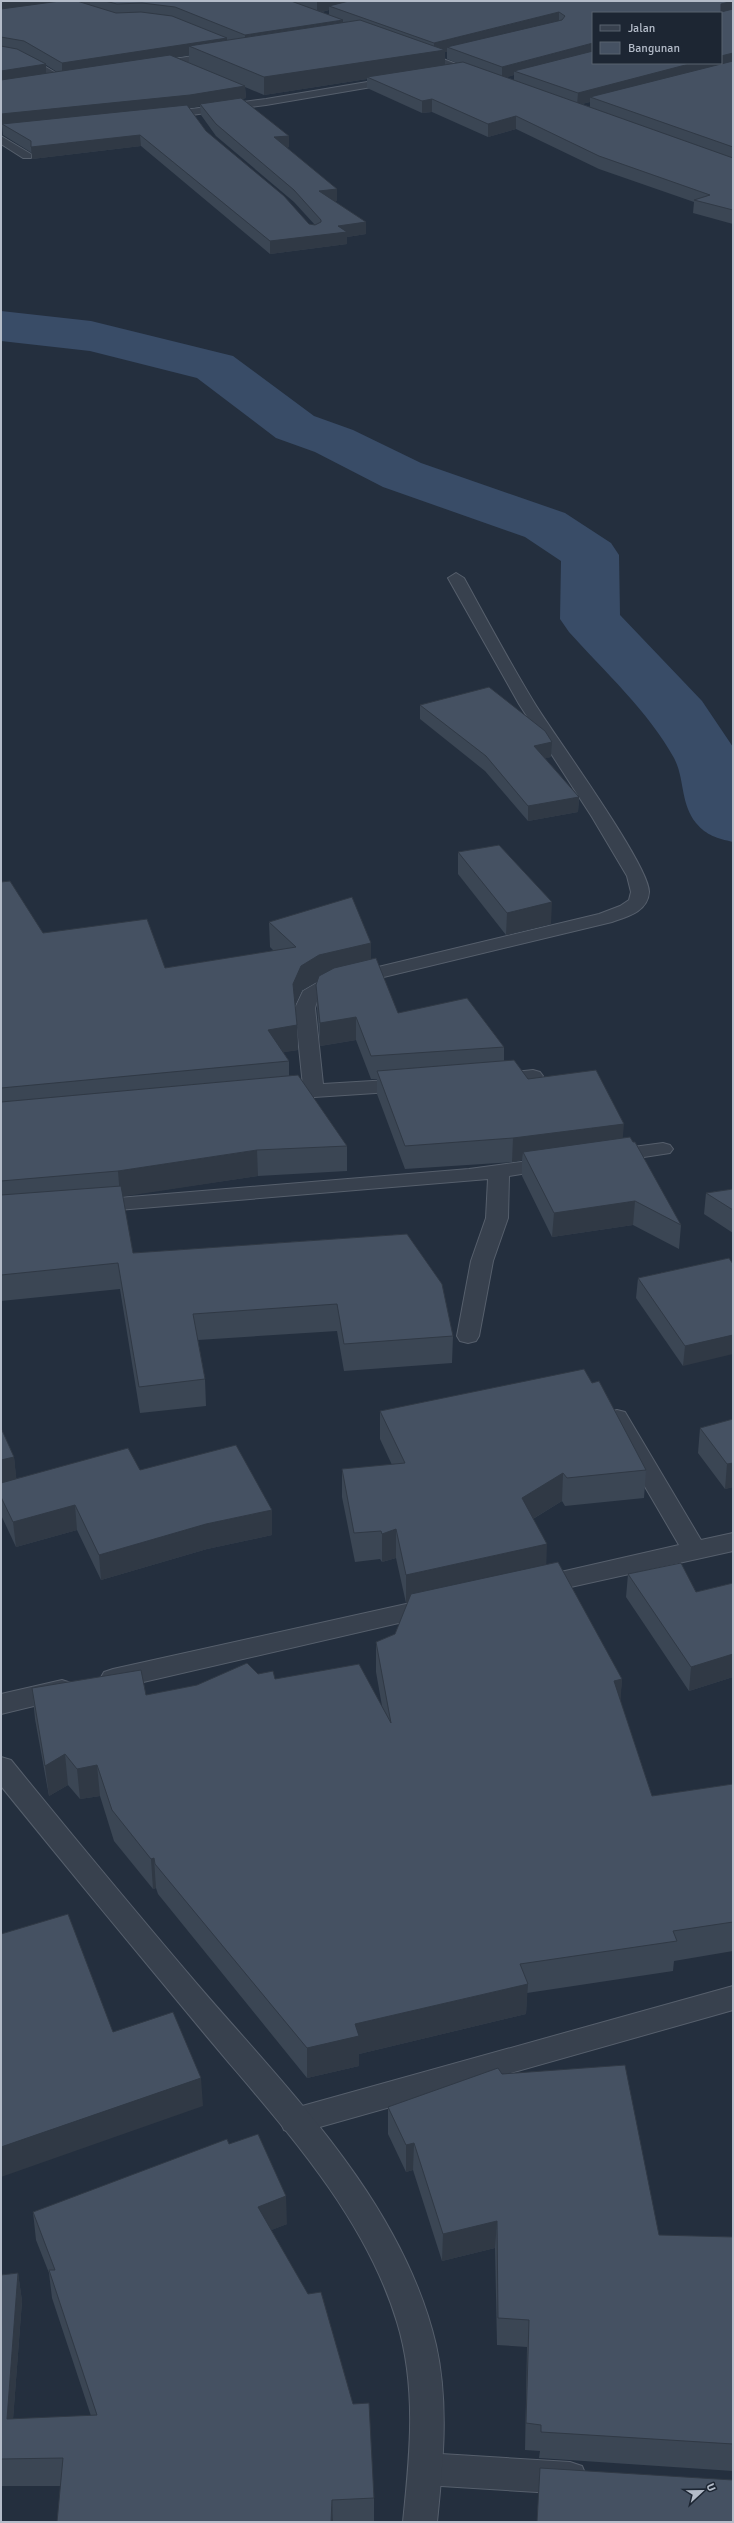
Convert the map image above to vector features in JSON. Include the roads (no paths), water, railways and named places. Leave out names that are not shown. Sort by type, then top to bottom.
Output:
[{"type":"street","points":[[60,1],[94,14]]},
{"type":"street","points":[[1,18],[108,1]]},
{"type":"street","points":[[403,48],[485,77]]},
{"type":"street","points":[[432,58],[454,52]]},
{"type":"street","points":[[1,53],[21,56],[65,78],[46,81]]},
{"type":"street","points":[[143,67],[231,53]]},
{"type":"street","points":[[173,62],[194,71]]},
{"type":"street","points":[[439,73],[463,69]]},
{"type":"street","points":[[154,116],[266,102],[408,78]]},
{"type":"street","points":[[244,93],[266,102]]},
{"type":"street","points":[[191,112],[199,123]]},
{"type":"street","points":[[1,139],[27,156]]},
{"type":"street","points":[[314,1091],[305,1008],[310,995],[327,986],[348,979],[605,918],[627,910],[637,903],[640,892],[636,876],[601,817],[526,704],[456,578]]},
{"type":"street","points":[[478,1080],[533,1076]]},
{"type":"street","points":[[283,1094],[424,1084]]},
{"type":"street","points":[[593,1158],[663,1149]]},
{"type":"street","points":[[78,1208],[499,1171],[569,1162]]},
{"type":"street","points":[[468,1336],[482,1261],[497,1218],[499,1171]]},
{"type":"street","points":[[605,1398],[695,1552]]},
{"type":"street","points":[[516,1589],[695,1552],[733,1542]]},
{"type":"street","points":[[1,1704],[454,1602]]},
{"type":"street","points":[[1,1767],[97,1886],[295,2121],[347,2189],[387,2258],[414,2322],[427,2395],[425,2470],[420,2522]]},
{"type":"street","points":[[295,2121],[733,1998]]},
{"type":"street","points":[[425,2470],[599,2480]]},
{"type":"waterway","points":[[1,326],[91,336],[215,367],[295,427],[334,441],[402,475],[545,525],[590,555],[590,619],[679,715],[708,759],[720,808],[733,821]]}]
